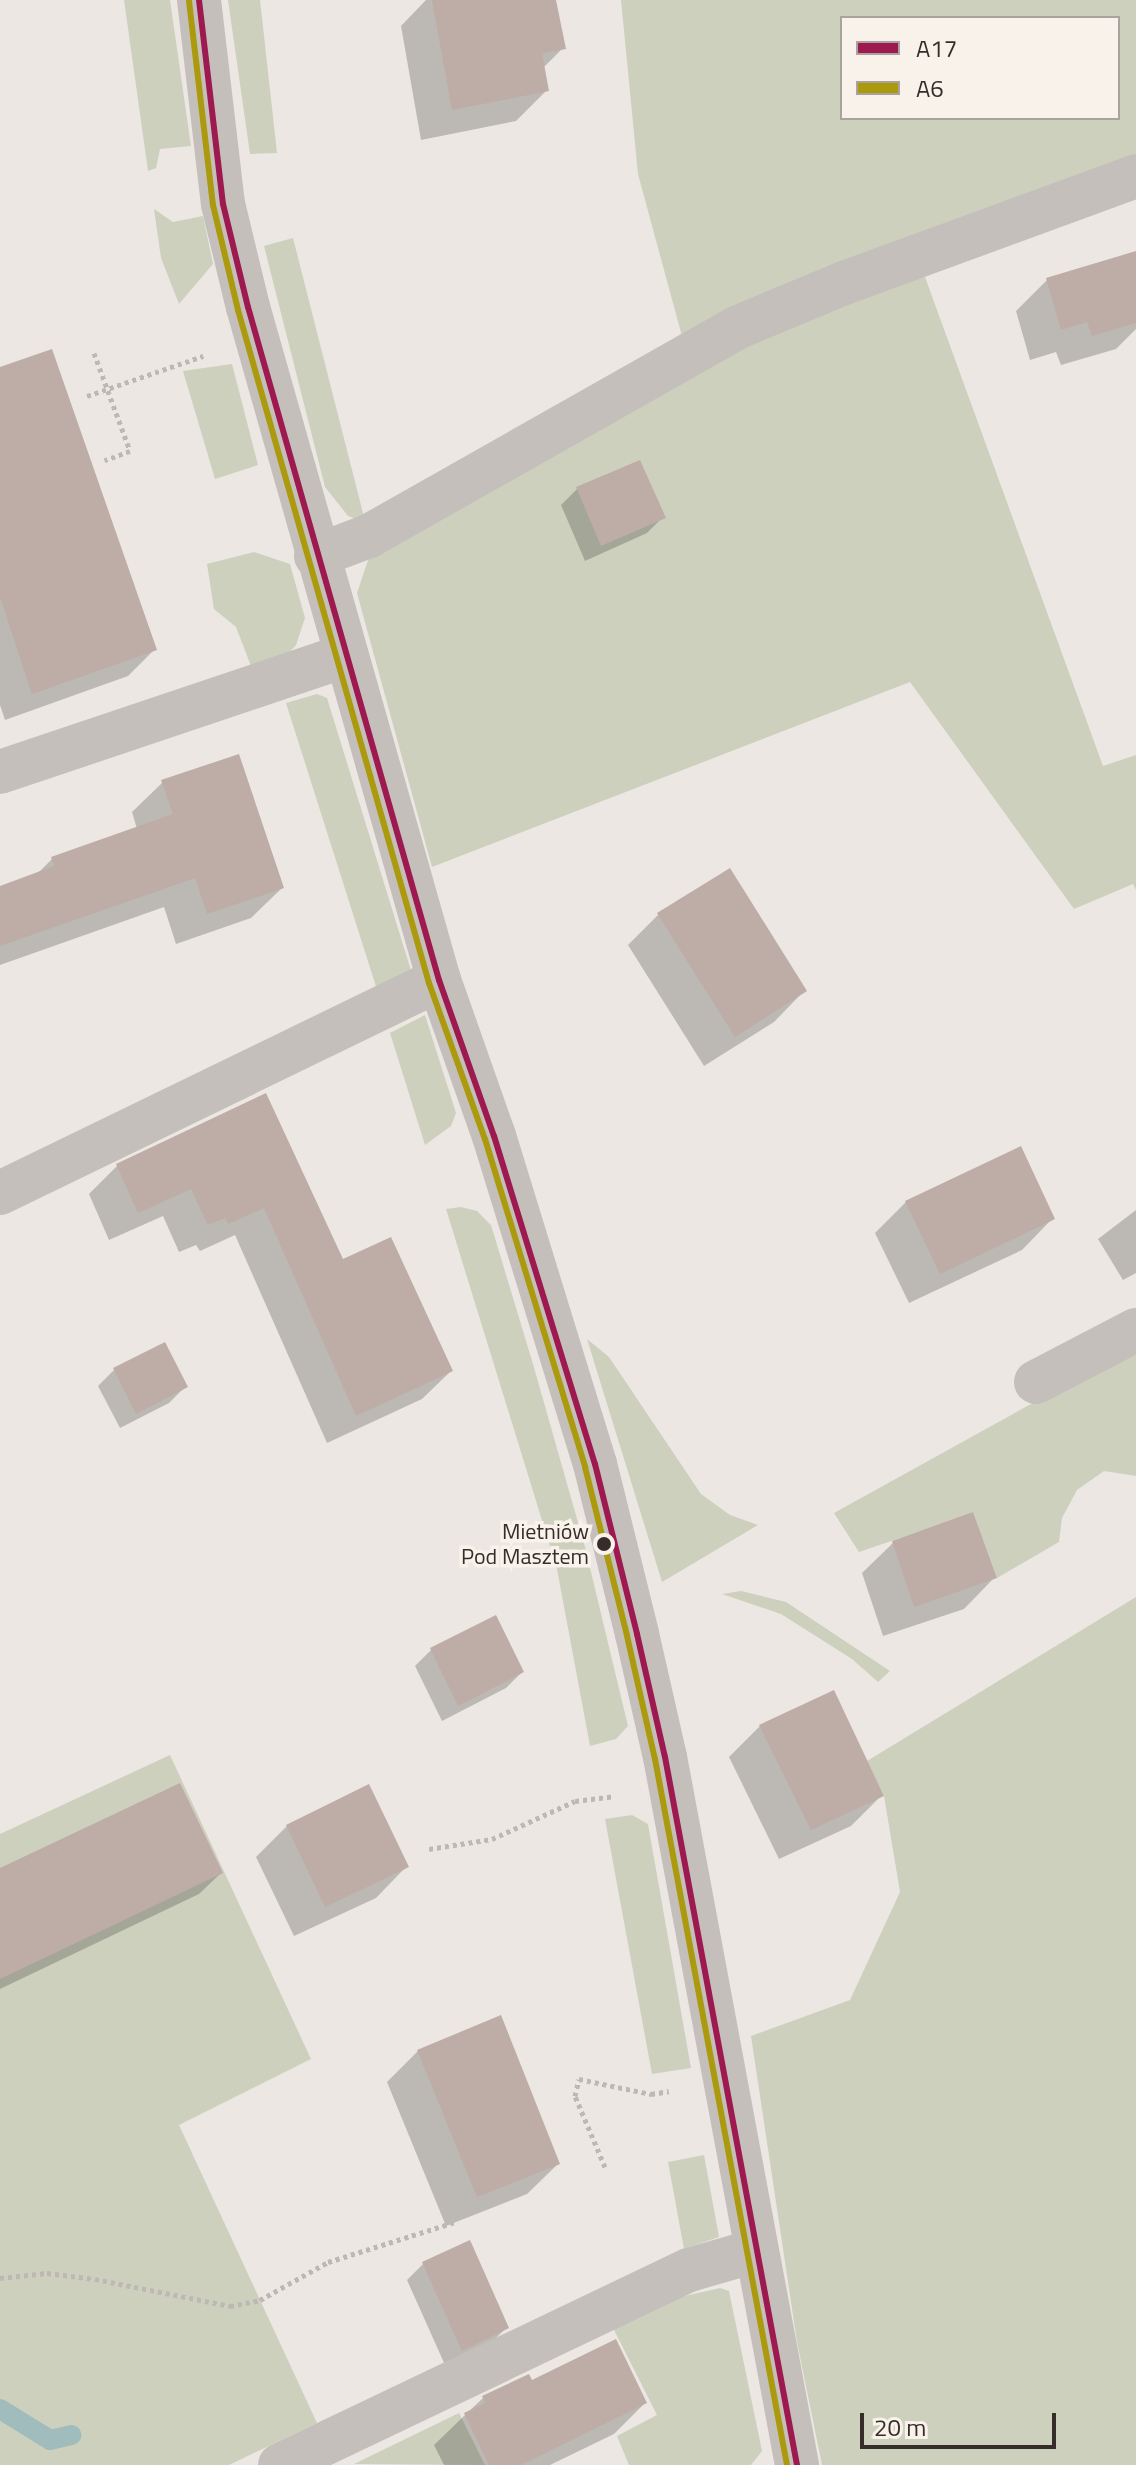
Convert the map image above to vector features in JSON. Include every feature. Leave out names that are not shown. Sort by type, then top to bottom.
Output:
[{"type":"street","points":[[199,0],[223,204],[316,556],[439,980],[494,1136],[595,1464],[665,1757],[797,2465]]},
{"type":"street","points":[[316,556],[369,536],[736,328],[857,277],[1136,176]]},
{"type":"street","points":[[0,772],[344,656]]},
{"type":"street","points":[[0,1193],[439,980]]},
{"type":"street","points":[[1036,1382],[1136,1330]]},
{"type":"street","points":[[280,2465],[689,2270],[755,2251]]},
{"type":"path","points":[[94,353],[130,451],[105,460]]},
{"type":"path","points":[[87,396],[180,363]]},
{"type":"path","points":[[429,1849],[492,1839],[575,1801],[601,1798]]},
{"type":"path","points":[[605,2167],[575,2096],[579,2079],[651,2094]]},
{"type":"path","points":[[0,2278],[47,2273],[95,2279],[230,2306],[260,2300],[328,2262],[458,2221]]},
{"type":"green space","points":[[124,0],[170,0],[191,146],[160,149],[156,168],[148,171]]},
{"type":"green space","points":[[228,0],[260,0],[277,153],[250,154]]},
{"type":"green space","points":[[621,0],[1136,0],[1136,197],[921,266],[1103,766],[1136,755],[1136,890],[1133,884],[1074,909],[910,682],[432,867],[357,593],[372,548],[365,522],[348,516],[325,487],[264,246],[293,238],[365,521],[683,340],[638,174]]},
{"type":"green space","points":[[154,209],[173,222],[203,216],[213,264],[179,304],[161,258]]},
{"type":"green space","points":[[232,364],[258,465],[215,479],[183,371]]},
{"type":"green space","points":[[254,552],[290,564],[305,618],[296,645],[281,662],[254,674],[236,627],[214,609],[207,564]]},
{"type":"green space","points":[[317,694],[327,698],[413,977],[379,996],[286,703]]},
{"type":"green space","points":[[425,1015],[456,1113],[451,1126],[425,1145],[390,1033]]},
{"type":"green space","points":[[461,1207],[477,1211],[491,1225],[585,1547],[628,1726],[616,1739],[590,1746],[557,1569],[446,1209]]},
{"type":"green space","points":[[587,1339],[609,1357],[701,1494],[730,1515],[758,1525],[662,1582]]},
{"type":"green space","points":[[1136,1346],[1136,1476],[1104,1471],[1077,1490],[1062,1518],[1059,1542],[997,1578],[973,1513],[859,1552],[834,1513]]},
{"type":"green space","points":[[741,1591],[786,1602],[890,1671],[878,1682],[852,1659],[781,1614],[722,1594]]},
{"type":"green space","points":[[1136,1597],[1136,2465],[822,2465],[797,2342],[751,2036],[850,2000],[900,1892],[884,1796],[867,1761]]},
{"type":"green space","points":[[170,1755],[311,2059],[179,2125],[317,2423],[229,2465],[0,2465],[0,1834]]},
{"type":"green space","points":[[632,1815],[648,1824],[691,2068],[652,2074],[605,1819]]},
{"type":"green space","points":[[704,2155],[719,2237],[684,2249],[668,2162]]},
{"type":"green space","points":[[720,2288],[729,2291],[762,2451],[751,2465],[629,2465],[617,2436],[657,2415],[613,2328],[676,2298]]},
{"type":"green space","points":[[459,2413],[485,2465],[354,2464]]},
{"type":"building","points":[[432,0],[556,0],[566,49],[542,53],[549,91],[452,110]]},
{"type":"building","points":[[1136,251],[1136,323],[1092,336],[1087,322],[1061,330],[1046,278]]},
{"type":"building","points":[[52,349],[157,650],[32,694],[0,597],[0,367]]},
{"type":"building","points":[[640,460],[666,518],[601,546],[576,487]]},
{"type":"building","points":[[239,754],[284,888],[207,914],[195,878],[0,946],[0,886],[54,866],[51,857],[173,814],[161,780]]},
{"type":"building","points":[[730,868],[807,991],[735,1037],[657,913]]},
{"type":"building","points":[[266,1093],[343,1259],[391,1237],[453,1371],[356,1416],[264,1208],[228,1224],[225,1218],[208,1225],[191,1189],[138,1213],[116,1164]]},
{"type":"building","points":[[1021,1146],[1055,1219],[940,1274],[905,1201]]},
{"type":"building","points":[[165,1342],[188,1387],[136,1414],[113,1368]]},
{"type":"building","points":[[973,1512],[997,1578],[914,1607],[892,1541]]},
{"type":"building","points":[[496,1615],[524,1672],[458,1706],[430,1648]]},
{"type":"building","points":[[834,1690],[884,1796],[811,1830],[759,1725]]},
{"type":"building","points":[[180,1783],[223,1873],[0,1979],[0,1868]]},
{"type":"building","points":[[369,1784],[409,1867],[325,1907],[286,1825]]},
{"type":"building","points":[[501,2015],[560,2164],[477,2197],[417,2050]]},
{"type":"building","points":[[470,2240],[509,2328],[462,2351],[422,2262]]},
{"type":"building","points":[[616,2339],[647,2403],[521,2465],[489,2465],[464,2413],[485,2403],[482,2396],[529,2374],[532,2380]]},
{"type":"waterway","points":[[0,2409],[50,2440],[71,2435]]},
{"type":"transit line","name":"A17","points":[[199,0],[223,204],[248,307],[439,980],[494,1136],[595,1464],[637,1634],[665,1757],[797,2465]]},
{"type":"transit line","name":"A6","points":[[189,1],[213,205],[238,310],[429,983],[485,1139],[585,1467],[627,1636],[655,1759],[787,2465]]},
{"type":"place","name":"Mietniów Pod Masztem","points":[[604,1544]]}]
